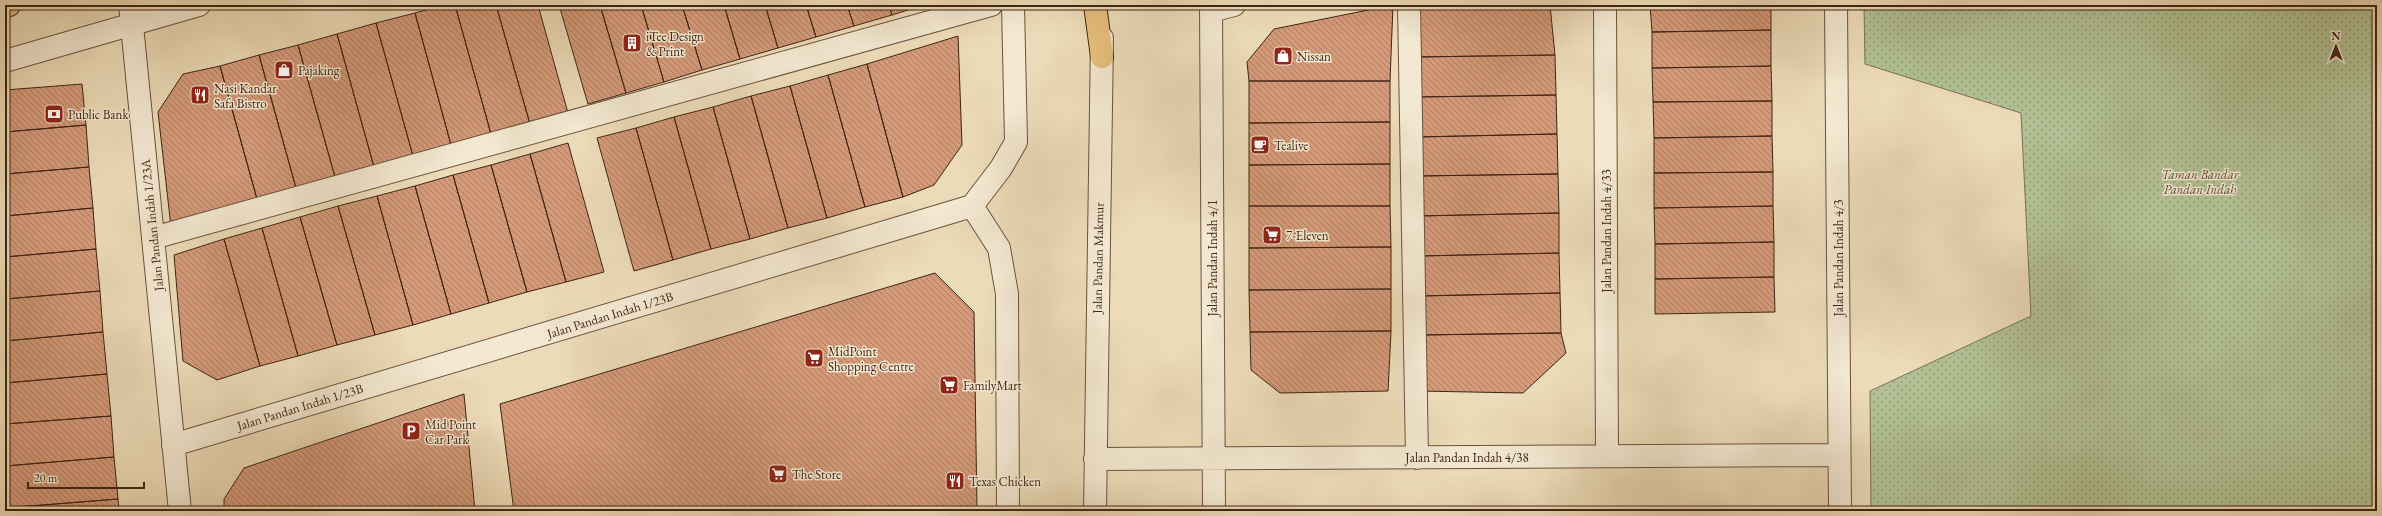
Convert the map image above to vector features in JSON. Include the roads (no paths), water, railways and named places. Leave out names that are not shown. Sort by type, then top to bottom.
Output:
[{"type":"main road","points":[[5,6],[9,5]]},
{"type":"main road","points":[[1095,5],[1102,57]]},
{"type":"street","points":[[5,61],[131,14],[199,5]]},
{"type":"street","points":[[153,238],[991,5]]},
{"type":"street","points":[[1008,511],[1007,294],[999,248],[972,206],[1002,168],[1016,142],[1013,5]]},
{"type":"street","name":"Jalan Pandan Makmur","points":[[1095,511],[1102,5]]},
{"type":"street","points":[[1211,8],[1234,5]]},
{"type":"street","points":[[1409,5],[1417,458]]},
{"type":"street","name":"Jalan Pandan Indah 4/33","points":[[1605,5],[1607,456]]},
{"type":"street","name":"Jalan Pandan Indah 4/3","points":[[1836,5],[1840,511]]},
{"type":"street","name":"Jalan Pandan Indah 4/1","points":[[1211,8],[1214,511]]},
{"type":"street","name":"Jalan Pandan Indah 1/23A","points":[[131,14],[180,511]]},
{"type":"street","name":"Jalan Pandan Indah 1/23B","points":[[173,445],[972,206]]},
{"type":"street","name":"Jalan Pandan Indah 4/38","points":[[1095,459],[1840,455]]},
{"type":"place","name":"iTee Design & Print","points":[[632,43]]},
{"type":"place","name":"Nissan","points":[[1283,56]]},
{"type":"place","name":"Pajaking","points":[[284,70]]},
{"type":"place","name":"Nasi Kandar Safa Bistro","points":[[200,95]]},
{"type":"place","name":"Public Bank","points":[[54,114]]},
{"type":"place","name":"Tealive","points":[[1260,145]]},
{"type":"place","name":"7-Eleven","points":[[1272,235]]},
{"type":"place","name":"MidPoint Shopping Centre","points":[[814,358]]},
{"type":"place","name":"FamilyMart","points":[[949,385]]},
{"type":"place","name":"Mid Point Car Park","points":[[411,431]]},
{"type":"place","name":"The Store","points":[[778,474]]},
{"type":"place","name":"Texas Chicken","points":[[955,481]]},
{"type":"park label","name":"Taman Bandar Pandan Indah","points":[[2200,182]]}]
